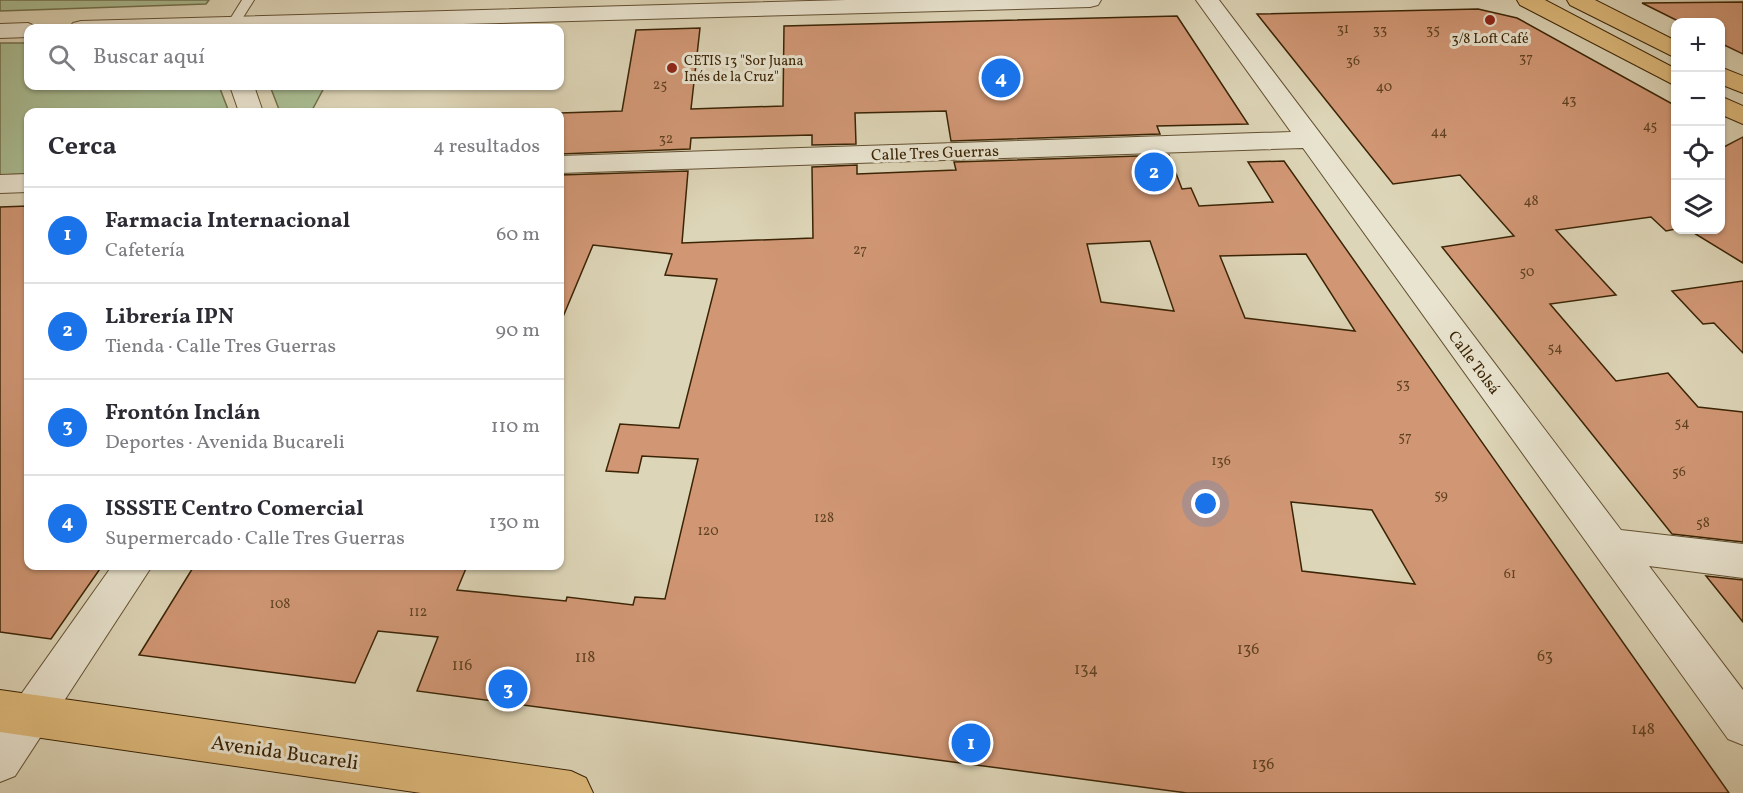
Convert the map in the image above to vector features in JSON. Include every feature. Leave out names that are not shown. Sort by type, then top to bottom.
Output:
[{"type":"main road","points":[[1528,0],[1671,76]]},
{"type":"main road","points":[[1578,0],[1671,48]]},
{"type":"main road","points":[[1608,0],[1671,32]]},
{"type":"main road","points":[[1725,61],[1743,70]]},
{"type":"main road","points":[[1725,77],[1743,86]]},
{"type":"main road","points":[[1725,107],[1743,116]]},
{"type":"main road","name":"Avenida Bucareli","points":[[15,713],[571,793]]},
{"type":"street","points":[[292,24],[955,2],[1090,0]]},
{"type":"street","name":"Calle Tolsá","points":[[1207,0],[1743,724]]},
{"type":"street","points":[[0,31],[24,30]]},
{"type":"street","points":[[243,90],[250,108]]},
{"type":"street","name":"Calle Tres Guerras","points":[[564,165],[1310,140]]},
{"type":"street","points":[[0,184],[24,183]]},
{"type":"street","points":[[1611,545],[1743,561]]},
{"type":"street","points":[[0,761],[15,713],[130,570]]},
{"type":"lane","points":[[233,24],[248,0]]},
{"type":"lane","points":[[1591,0],[1671,41]]},
{"type":"lane","points":[[1725,70],[1743,79]]},
{"type":"green space","points":[[0,0],[209,0],[206,4],[0,11]]},
{"type":"green space","points":[[0,43],[24,43],[24,90],[221,90],[227,108],[24,108],[24,174],[0,175]]},
{"type":"green space","points":[[272,90],[323,90],[313,108],[278,108]]},
{"type":"building","points":[[1743,2],[1743,54],[1725,45],[1725,18],[1672,18],[1642,3]]},
{"type":"building","points":[[1478,9],[1517,18],[1671,103],[1671,230],[1666,231],[1651,217],[1556,230],[1616,295],[1550,304],[1616,381],[1668,373],[1698,407],[1743,412],[1743,542],[1672,534],[1442,247],[1514,236],[1460,175],[1393,184],[1257,14]]},
{"type":"building","points":[[1177,16],[1248,124],[1157,126],[1160,134],[951,141],[946,111],[855,113],[856,144],[812,145],[812,135],[691,138],[690,149],[564,154],[564,113],[622,111],[636,30],[700,28],[691,109],[783,106],[784,26]]},
{"type":"building","points":[[1743,137],[1743,263],[1696,234],[1725,234],[1725,146]]},
{"type":"building","points":[[1169,155],[1182,189],[1191,188],[1199,206],[1273,202],[1248,162],[1284,161],[1729,793],[1187,793],[417,691],[438,637],[378,631],[355,683],[139,655],[192,570],[465,570],[457,590],[566,601],[567,597],[633,605],[635,597],[665,599],[698,459],[642,456],[638,473],[606,471],[620,424],[679,428],[717,279],[665,275],[672,254],[593,245],[564,314],[564,175],[688,171],[682,243],[813,238],[812,167],[857,165],[857,174],[956,170],[954,162]],"holes":[[[1150,241],[1174,311],[1101,302],[1087,244]],[[1306,254],[1355,331],[1245,318],[1220,256]],[[1291,502],[1372,510],[1415,584],[1302,571]]]},
{"type":"building","points":[[24,206],[24,570],[99,570],[51,639],[0,632],[0,207]]},
{"type":"building","points":[[1743,281],[1743,353],[1714,323],[1703,324],[1672,291]]},
{"type":"building","points":[[1706,576],[1743,580],[1743,622]]},
{"type":"place","name":"3/8 Loft Café","points":[[1490,20]]},
{"type":"place","name":"CETIS 13 \"Sor Juana Inés de la Cruz\"","points":[[672,68]]},
{"type":"place","name":"ISSSTE Centro Comercial","points":[[1001,78]]},
{"type":"place","name":"Librería IPN","points":[[1154,172]]},
{"type":"place","name":"Frontón Inclán","points":[[508,689]]},
{"type":"place","name":"Farmacia Internacional","points":[[971,743]]}]
